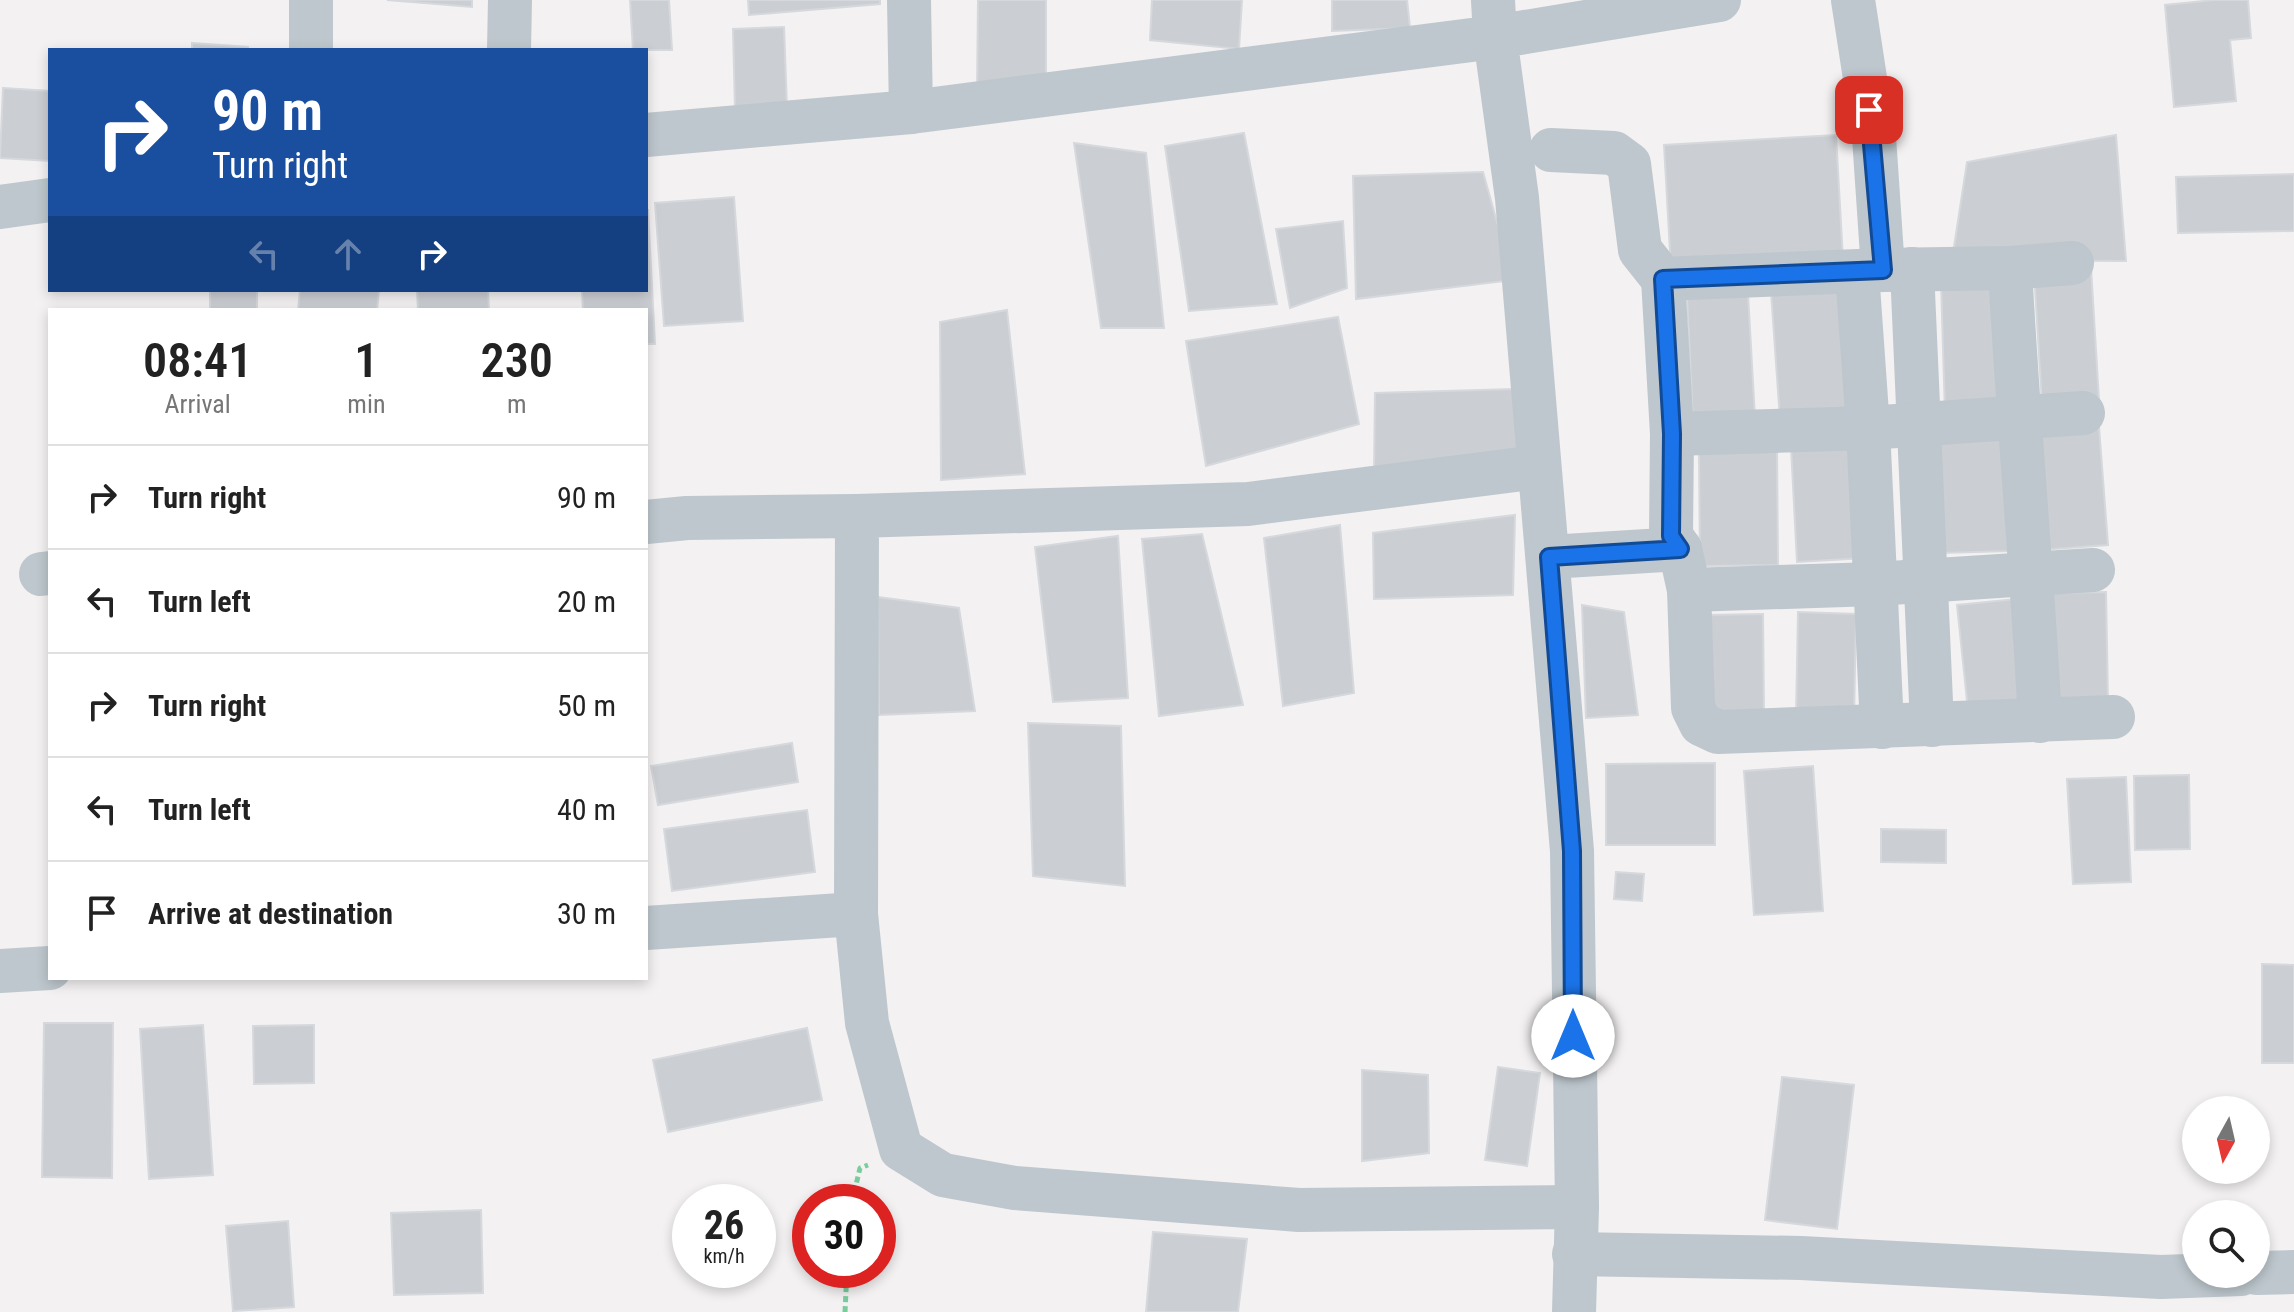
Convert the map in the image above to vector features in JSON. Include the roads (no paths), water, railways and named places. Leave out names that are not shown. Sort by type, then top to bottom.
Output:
[{"type":"street","points":[[311,0],[311,48]]},
{"type":"street","points":[[509,48],[510,0]]},
{"type":"street","points":[[909,0],[911,112]]},
{"type":"street","points":[[648,135],[911,112],[1494,18],[1719,0]]},
{"type":"street","points":[[1853,0],[1874,137],[1884,270],[1918,425],[1932,725]]},
{"type":"street","points":[[1494,18],[1517,198],[1572,851],[1577,1207],[1574,1312]]},
{"type":"street","points":[[1551,150],[1614,153],[1629,164],[1640,250],[1663,279],[1672,434],[1671,536],[1685,569],[1693,708],[1701,724],[1718,732],[2113,717]]},
{"type":"street","points":[[0,207],[48,200]]},
{"type":"street","points":[[1663,279],[2010,268],[2072,263]]},
{"type":"street","points":[[2010,268],[2040,721]]},
{"type":"street","points":[[1882,727],[1868,428],[1884,270]]},
{"type":"street","points":[[1672,434],[1868,428],[2018,420],[2083,413]]},
{"type":"street","points":[[648,522],[687,518],[1248,504],[1538,467]]},
{"type":"street","points":[[857,516],[856,914],[867,1023],[901,1149],[943,1175],[1015,1188],[1299,1210],[1577,1207]]},
{"type":"street","points":[[1549,557],[1875,584],[2093,570]]},
{"type":"street","points":[[648,928],[856,914]]},
{"type":"street","points":[[0,971],[48,968]]},
{"type":"street","points":[[1574,1254],[1801,1258],[2182,1276]]},
{"type":"street","points":[[2270,1273],[2294,1272]]}]
